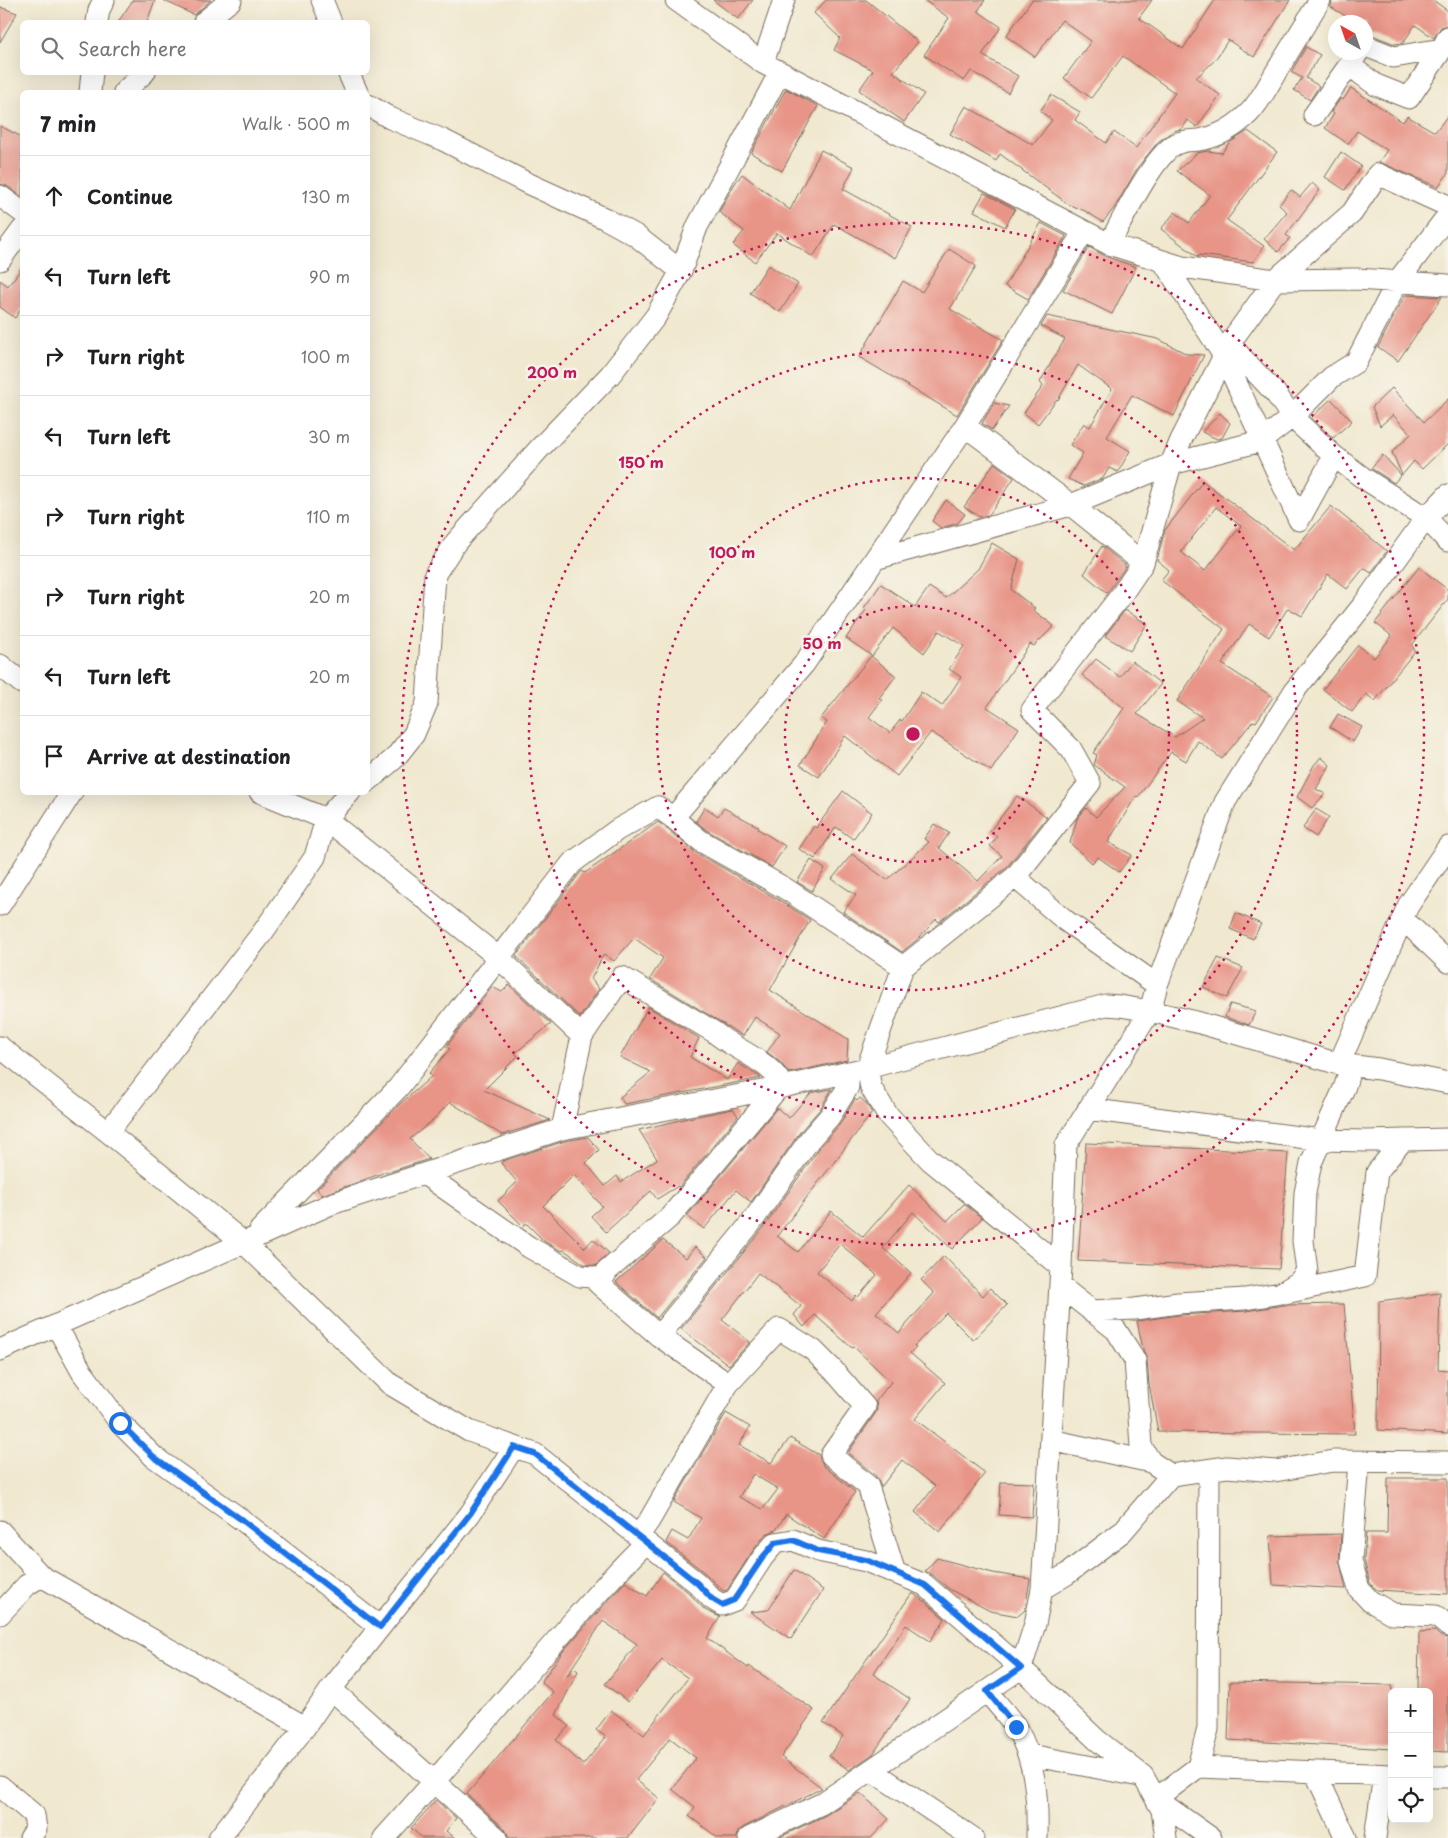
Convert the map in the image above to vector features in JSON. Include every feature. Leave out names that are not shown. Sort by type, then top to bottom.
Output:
[{"type":"street","points":[[97,20],[99,10],[104,0]]},
{"type":"street","points":[[206,20],[230,0]]},
{"type":"street","points":[[322,0],[329,20]]},
{"type":"street","points":[[676,0],[772,67],[1109,244],[1182,267],[1275,280],[1357,279],[1448,285]]},
{"type":"street","points":[[370,779],[395,758],[414,734],[427,703],[435,574],[456,542],[538,449],[610,376],[656,316],[681,271],[697,226],[772,67],[784,0]]},
{"type":"street","points":[[1109,244],[1144,182],[1167,150],[1185,141],[1206,138],[1223,132],[1250,112],[1267,88],[1320,0]]},
{"type":"street","points":[[1373,49],[1394,57],[1445,43]]},
{"type":"street","points":[[1354,60],[1376,85],[1409,98],[1445,43]]},
{"type":"street","points":[[1314,115],[1352,60]]},
{"type":"street","points":[[90,90],[92,75]]},
{"type":"street","points":[[126,90],[142,75]]},
{"type":"street","points":[[349,75],[356,90]]},
{"type":"street","points":[[370,106],[390,118],[443,140],[527,183],[604,218],[635,235],[681,271]]},
{"type":"street","points":[[659,1336],[751,1223],[810,1139],[830,1116],[858,1070],[903,967],[1015,877],[1090,783],[1071,749],[1032,710],[1122,594],[1143,563],[1171,464],[1226,350],[1275,280],[1352,213],[1378,174],[1448,206]]},
{"type":"street","points":[[0,196],[20,211]]},
{"type":"street","points":[[875,559],[1071,505],[1171,464],[1261,441],[1292,417],[1332,377],[1356,362],[1397,282],[1448,215]]},
{"type":"street","points":[[673,818],[804,664],[965,426],[1084,231]]},
{"type":"street","points":[[0,260],[20,233]]},
{"type":"street","points":[[1163,261],[1226,350],[1276,394],[1292,417],[1334,456],[1362,478],[1426,518],[1448,541]]},
{"type":"street","points":[[1226,350],[1261,441],[1298,520],[1334,456]]},
{"type":"street","points":[[965,426],[1071,505],[1143,563]]},
{"type":"street","points":[[749,1838],[820,1804],[1021,1668],[1035,1624],[1042,1589],[1066,1145],[1150,1011],[1157,985],[1225,802],[1295,690],[1364,604],[1426,518],[1448,495]]},
{"type":"street","points":[[0,665],[20,681]]},
{"type":"street","points":[[0,905],[70,795]]},
{"type":"street","points":[[267,795],[326,819],[499,958],[582,1036]]},
{"type":"street","points":[[108,1132],[288,898],[315,857],[326,819],[347,795]]},
{"type":"street","points":[[244,1243],[267,1224],[398,1088],[572,863],[616,830],[658,807],[701,841],[786,889],[903,967]]},
{"type":"street","points":[[1281,1294],[1299,1282],[1307,1271],[1303,1241],[1305,1193],[1311,1163],[1345,1086],[1345,1065],[1408,906],[1448,847]]},
{"type":"street","points":[[1015,877],[1066,920],[1157,985]]},
{"type":"street","points":[[1402,920],[1448,962]]},
{"type":"street","points":[[562,1129],[582,1036],[622,977],[772,1069],[780,1078],[781,1087],[671,1216],[607,1271],[600,1285]]},
{"type":"street","points":[[0,1350],[331,1204],[562,1129],[781,1087],[858,1070],[1106,1006],[1120,1006],[1150,1011],[1200,1023],[1345,1065],[1379,1069],[1448,1083]]},
{"type":"street","points":[[0,1047],[244,1243],[390,1384],[469,1431],[535,1454],[697,1583],[712,1599],[722,1605],[734,1600],[763,1557],[775,1543],[793,1540],[818,1551],[866,1560],[925,1585],[1021,1668],[1097,1740],[1143,1776],[1162,1810],[1166,1838]]},
{"type":"street","points":[[858,1070],[886,1114],[930,1160],[1060,1276],[1091,1311],[1116,1330],[1135,1360],[1141,1446],[1151,1462]]},
{"type":"street","points":[[1088,1109],[1321,1140],[1448,1138]]},
{"type":"street","points":[[1091,1311],[1245,1299],[1281,1294],[1365,1276],[1377,1172],[1403,1140]]},
{"type":"street","points":[[424,1174],[529,1246],[580,1276],[592,1277],[659,1336],[728,1384]]},
{"type":"street","points":[[56,1325],[82,1372],[120,1423],[154,1457],[242,1520],[380,1627]]},
{"type":"street","points":[[384,1838],[435,1782],[620,1568],[642,1539],[649,1521],[728,1384],[779,1329],[813,1350],[865,1407],[831,1455],[868,1486],[895,1573]]},
{"type":"street","points":[[1051,1440],[1151,1462],[1171,1474],[1227,1467],[1274,1472],[1333,1462],[1448,1462]]},
{"type":"street","points":[[219,1838],[305,1727],[331,1689],[470,1514],[514,1447]]},
{"type":"street","points":[[1359,1462],[1351,1560],[1359,1589],[1385,1611],[1393,1614],[1436,1616],[1448,1626]]},
{"type":"street","points":[[1156,1799],[1198,1767],[1208,1729],[1209,1470]]},
{"type":"street","points":[[1042,1589],[1067,1574],[1122,1532],[1171,1474]]},
{"type":"street","points":[[0,1531],[42,1576],[305,1727]]},
{"type":"street","points":[[0,1612],[27,1585],[42,1576]]},
{"type":"street","points":[[331,1689],[497,1838]]},
{"type":"street","points":[[987,1691],[1016,1727],[1030,1755],[1038,1812],[1037,1838]]},
{"type":"street","points":[[1030,1755],[1143,1776]]},
{"type":"street","points":[[1198,1767],[1388,1775],[1376,1838]]},
{"type":"street","points":[[871,1770],[973,1838]]},
{"type":"street","points":[[1314,1772],[1346,1838]]},
{"type":"street","points":[[1433,1776],[1448,1777]]},
{"type":"street","points":[[0,1786],[34,1815],[36,1829],[30,1838]]},
{"type":"street","points":[[1156,1799],[1211,1838]]},
{"type":"building","points":[[133,0],[155,0],[148,20],[119,20]]},
{"type":"building","points":[[163,0],[211,0],[194,15]]},
{"type":"building","points":[[713,0],[753,0],[738,19]]},
{"type":"building","points":[[826,0],[866,0],[918,42],[893,72],[924,94],[904,122],[859,90],[873,70],[834,50],[840,38],[814,13]]},
{"type":"building","points":[[924,0],[985,0],[978,11],[1001,27],[982,55],[1018,76],[1008,93],[971,71],[964,81],[924,55],[949,18]]},
{"type":"building","points":[[1032,0],[1152,0],[1139,18],[1183,49],[1215,0],[1290,0],[1254,57],[1228,40],[1215,60],[1196,78],[1220,95],[1197,127],[1188,120],[1182,129],[1173,131],[1158,142],[1138,167],[1115,207],[1103,222],[1085,211],[1068,204],[1000,154],[996,161],[950,134],[966,106],[1033,145],[1052,120],[1040,111],[1051,95],[1080,112],[1075,120],[1106,143],[1114,132],[1136,148],[1175,93],[1123,56],[1091,98],[1064,78],[1091,41],[1062,20],[1035,57],[1006,36]]},
{"type":"building","points":[[1332,0],[1433,0],[1448,11],[1448,25],[1441,27],[1434,38],[1415,25],[1403,43],[1395,44],[1373,36],[1373,15],[1344,15],[1331,7]]},
{"type":"building","points":[[0,7],[17,13],[0,42]]},
{"type":"building","points":[[1306,47],[1320,55],[1306,78],[1319,86],[1310,100],[1294,90],[1302,78],[1291,72]]},
{"type":"building","points":[[1351,88],[1403,122],[1407,116],[1435,132],[1448,115],[1448,173],[1438,187],[1379,162],[1387,150],[1357,131],[1348,144],[1325,128],[1334,114],[1331,112],[1341,98],[1343,100]]},
{"type":"building","points":[[786,89],[818,106],[782,171],[751,153]]},
{"type":"building","points":[[0,126],[20,136],[20,196],[7,186],[0,184]]},
{"type":"building","points":[[1248,131],[1277,152],[1227,220],[1264,246],[1253,262],[1200,255],[1198,257],[1161,229],[1175,212],[1189,223],[1210,195],[1177,171],[1197,153],[1208,151],[1222,153],[1229,143]]},
{"type":"building","points":[[821,150],[854,167],[843,189],[912,227],[895,258],[834,224],[813,257],[777,233],[755,262],[733,245],[744,231],[719,212],[742,174],[790,210]]},
{"type":"building","points":[[1341,152],[1361,166],[1345,190],[1325,177]]},
{"type":"building","points":[[1312,183],[1320,190],[1286,235],[1290,238],[1278,252],[1264,239],[1287,212],[1279,205],[1291,190],[1300,197]]},
{"type":"building","points":[[984,193],[1015,209],[1005,227],[974,211]]},
{"type":"building","points":[[1041,223],[1066,236],[1028,299],[1005,286]]},
{"type":"building","points":[[1089,247],[1105,256],[1136,267],[1112,314],[1063,290]]},
{"type":"building","points":[[949,249],[976,266],[950,309],[1003,340],[957,415],[859,357],[903,281],[922,292]]},
{"type":"building","points":[[768,265],[798,284],[780,312],[750,293]]},
{"type":"building","points":[[20,271],[20,310],[15,318],[0,307],[0,280],[8,286]]},
{"type":"building","points":[[1405,295],[1442,297],[1398,361],[1378,347]]},
{"type":"building","points":[[1047,316],[1158,339],[1187,354],[1204,355],[1174,416],[1132,395],[1107,437],[1130,451],[1118,472],[1109,468],[1103,478],[1084,486],[1068,479],[1083,453],[1070,445],[1084,423],[1090,427],[1112,389],[1078,365],[1058,400],[1038,424],[1024,413],[1043,386],[1040,382],[1065,339],[1041,326]]},
{"type":"building","points":[[1392,388],[1424,422],[1448,399],[1448,444],[1422,469],[1414,461],[1402,475],[1392,452],[1411,434],[1393,415],[1380,426],[1372,407]]},
{"type":"building","points":[[1331,399],[1352,421],[1333,438],[1311,418]]},
{"type":"building","points":[[994,403],[1009,406],[992,430],[982,423]]},
{"type":"building","points":[[1220,413],[1230,423],[1222,438],[1217,439],[1202,432]]},
{"type":"building","points":[[1383,455],[1401,475],[1394,483],[1371,468]]},
{"type":"building","points":[[994,463],[1014,478],[989,515],[980,517],[964,507]]},
{"type":"building","points":[[1203,481],[1294,550],[1331,506],[1387,551],[1371,573],[1364,568],[1347,589],[1328,574],[1302,616],[1288,608],[1269,637],[1249,624],[1222,664],[1273,697],[1256,722],[1253,721],[1222,759],[1198,741],[1186,761],[1171,752],[1138,797],[1136,796],[1108,842],[1132,855],[1119,872],[1098,857],[1092,863],[1070,843],[1077,819],[1086,808],[1096,817],[1125,787],[1094,765],[1097,755],[1093,753],[1124,708],[1082,675],[1096,659],[1120,677],[1132,661],[1161,684],[1137,714],[1175,737],[1203,718],[1177,701],[1224,629],[1161,580],[1169,570],[1157,560],[1165,530]],"holes":[[[1216,507],[1241,526],[1205,571],[1181,552]]]},
{"type":"building","points":[[946,500],[965,514],[958,523],[941,528],[932,521]]},
{"type":"building","points":[[992,543],[1019,559],[1011,590],[1035,608],[1033,610],[1054,626],[1034,646],[1030,644],[987,707],[1019,728],[991,771],[931,732],[897,776],[845,736],[819,777],[800,765],[827,722],[821,718],[871,656],[896,676],[879,698],[882,700],[869,717],[890,733],[900,720],[902,721],[921,692],[942,706],[961,677],[949,669],[964,646],[939,631],[924,653],[893,628],[872,656],[846,638],[866,610],[864,608],[881,584],[915,607],[929,587],[946,598],[978,569]]},
{"type":"building","points":[[1102,546],[1126,566],[1107,593],[1084,574]]},
{"type":"building","points":[[1419,567],[1448,590],[1448,599],[1412,645],[1415,651],[1375,701],[1366,694],[1352,712],[1323,689],[1358,645],[1374,658],[1392,636],[1375,623]]},
{"type":"building","points":[[1125,610],[1147,624],[1130,651],[1105,636]]},
{"type":"building","points":[[1338,714],[1362,727],[1353,742],[1330,727]]},
{"type":"building","points":[[1321,757],[1330,765],[1316,789],[1325,794],[1312,808],[1297,797],[1314,765]]},
{"type":"building","points":[[843,791],[872,813],[853,839],[836,827],[815,859],[799,849],[814,826],[816,828]]},
{"type":"building","points":[[1017,796],[1047,817],[1006,868],[939,922],[936,919],[920,937],[902,952],[843,912],[856,895],[832,879],[852,854],[887,880],[929,842],[924,839],[934,824],[949,833],[939,848],[978,881],[1002,856],[990,846],[997,837],[990,831]]},
{"type":"building","points":[[705,807],[718,816],[724,808],[759,827],[758,829],[785,846],[772,867],[708,831],[696,821]]},
{"type":"building","points":[[1316,809],[1329,817],[1316,837],[1303,828]]},
{"type":"building","points":[[658,822],[695,852],[810,920],[770,990],[848,1039],[847,1060],[789,1073],[780,1062],[767,1052],[780,1033],[755,1017],[743,1036],[650,979],[663,958],[634,938],[614,961],[604,954],[591,979],[599,989],[580,1017],[516,956],[582,871],[585,873]]},
{"type":"building","points":[[811,860],[825,869],[812,891],[797,882]]},
{"type":"building","points":[[1236,913],[1261,924],[1253,939],[1230,929]]},
{"type":"building","points":[[1218,958],[1243,968],[1227,998],[1203,987]]},
{"type":"building","points":[[509,985],[551,1024],[515,1053],[518,1056],[484,1090],[550,1120],[502,1135],[450,1102],[433,1120],[410,1139],[429,1159],[388,1171],[322,1195],[317,1189],[400,1104],[432,1076],[429,1073],[450,1049],[446,1047],[492,987],[502,992]]},
{"type":"building","points":[[1230,1004],[1256,1011],[1249,1025],[1225,1017]]},
{"type":"building","points":[[648,1007],[699,1038],[690,1057],[727,1080],[738,1063],[761,1078],[624,1104],[620,1097],[651,1072],[620,1057]]},
{"type":"building","points":[[832,1089],[820,1109],[800,1132],[751,1202],[736,1190],[704,1229],[687,1216],[777,1108],[789,1118],[811,1093]]},
{"type":"building","points":[[860,1098],[865,1102],[872,1113],[777,1236],[798,1252],[831,1211],[863,1237],[909,1185],[947,1221],[964,1204],[982,1218],[952,1249],[913,1212],[883,1248],[911,1273],[876,1313],[899,1333],[934,1293],[921,1280],[944,1256],[983,1296],[990,1288],[1007,1305],[973,1340],[946,1313],[914,1346],[916,1347],[910,1353],[945,1383],[915,1419],[985,1473],[940,1532],[915,1512],[935,1486],[902,1460],[881,1487],[876,1476],[848,1453],[875,1414],[877,1409],[876,1401],[891,1382],[853,1346],[852,1348],[815,1315],[804,1327],[794,1315],[801,1306],[758,1273],[722,1320],[750,1342],[729,1365],[681,1329],[761,1231],[820,1147],[840,1124],[855,1099],[857,1101]],"holes":[[[840,1244],[877,1275],[858,1297],[856,1295],[852,1301],[817,1272]]]},
{"type":"building","points":[[733,1109],[738,1116],[679,1187],[657,1199],[651,1191],[606,1232],[591,1216],[602,1206],[574,1175],[543,1206],[585,1248],[593,1239],[609,1253],[596,1266],[584,1264],[564,1250],[562,1251],[545,1242],[526,1223],[523,1226],[498,1201],[517,1182],[501,1163],[503,1161],[565,1141],[588,1137],[599,1150],[586,1163],[605,1186],[617,1176],[621,1182],[657,1159],[639,1130]]},
{"type":"building","points":[[1086,1143],[1288,1153],[1279,1269],[1078,1261]]},
{"type":"building","points":[[663,1240],[686,1258],[695,1247],[707,1257],[657,1318],[616,1282]]},
{"type":"building","points":[[1440,1293],[1438,1369],[1448,1370],[1448,1434],[1378,1430],[1379,1301]]},
{"type":"building","points":[[1344,1304],[1355,1434],[1158,1432],[1149,1384],[1147,1359],[1137,1321],[1179,1315],[1246,1311],[1284,1305]]},
{"type":"building","points":[[726,1413],[750,1427],[739,1445],[771,1463],[790,1438],[819,1455],[823,1465],[855,1492],[824,1539],[786,1514],[776,1530],[766,1534],[727,1590],[723,1591],[705,1573],[666,1542],[672,1531],[688,1540],[701,1518],[674,1502]],"holes":[[[753,1474],[778,1489],[763,1509],[739,1497]]]},
{"type":"building","points":[[1388,1478],[1448,1478],[1448,1594],[1377,1590],[1370,1583],[1364,1560],[1366,1533],[1387,1533]]},
{"type":"building","points":[[1001,1482],[1034,1483],[1032,1517],[999,1515]]},
{"type":"building","points":[[1341,1534],[1339,1560],[1346,1589],[1273,1585],[1270,1536]]},
{"type":"building","points":[[937,1558],[993,1573],[1030,1579],[1025,1610],[1018,1616],[990,1611],[949,1589],[933,1575],[925,1571]]},
{"type":"building","points":[[794,1570],[823,1590],[791,1639],[750,1612],[768,1610]]},
{"type":"building","points":[[663,1572],[688,1592],[705,1610],[720,1617],[707,1638],[748,1668],[749,1666],[814,1710],[781,1757],[822,1788],[744,1827],[738,1831],[737,1838],[718,1838],[689,1816],[695,1807],[672,1789],[696,1758],[670,1738],[636,1780],[659,1798],[628,1838],[509,1838],[505,1829],[467,1794],[553,1692],[541,1682],[564,1650],[625,1582],[647,1596]],"holes":[[[603,1621],[637,1644],[605,1684],[628,1702],[662,1660],[688,1678],[644,1735],[611,1710],[596,1730],[606,1737],[583,1765],[556,1740],[569,1726],[556,1715],[578,1671],[574,1668],[565,1678]]]},
{"type":"building","points":[[912,1593],[945,1619],[930,1641],[906,1625],[873,1674],[910,1699],[873,1754],[849,1770],[829,1756],[843,1736],[823,1723]]},
{"type":"building","points":[[1435,1631],[1440,1636],[1448,1638],[1448,1752],[1433,1751],[1433,1688],[1418,1688],[1419,1632]]},
{"type":"building","points":[[1230,1682],[1392,1685],[1392,1688],[1388,1688],[1388,1749],[1228,1740]]},
{"type":"building","points":[[860,1793],[889,1819],[871,1838],[778,1838],[826,1815]]},
{"type":"building","points":[[436,1800],[456,1818],[446,1831],[455,1838],[422,1838],[411,1828]]},
{"type":"route","points":[[120,1423],[154,1457],[242,1520],[380,1627],[470,1514],[514,1447],[535,1454],[697,1583],[712,1599],[722,1605],[734,1600],[763,1557],[775,1543],[793,1540],[818,1551],[866,1560],[925,1585],[1021,1668],[987,1691],[1016,1727]]}]
